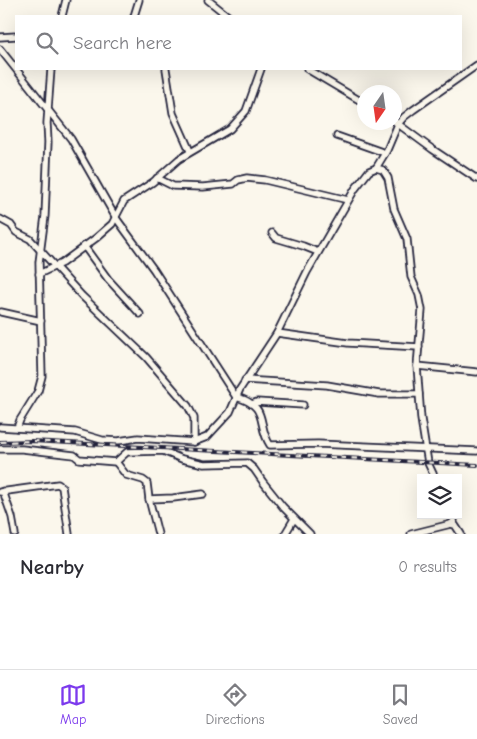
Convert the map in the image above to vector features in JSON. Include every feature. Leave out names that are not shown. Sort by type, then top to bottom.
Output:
[{"type":"street","points":[[62,15],[66,0]]},
{"type":"street","points":[[134,15],[139,0]]},
{"type":"street","points":[[208,0],[227,15]]},
{"type":"street","points":[[0,38],[15,36]]},
{"type":"street","points":[[0,49],[15,67]]},
{"type":"street","points":[[402,118],[477,65]]},
{"type":"street","points":[[17,70],[71,139],[116,218],[154,270],[236,397],[252,404],[262,418],[265,438],[270,445],[318,444],[477,451]]},
{"type":"street","points":[[17,428],[38,391],[42,376],[39,274],[45,216],[51,70]]},
{"type":"street","points":[[166,70],[173,113],[190,152]]},
{"type":"street","points":[[39,274],[56,266],[112,224],[124,201],[190,152],[224,133],[238,122],[252,98],[261,70]]},
{"type":"street","points":[[310,70],[357,99]]},
{"type":"street","points":[[402,127],[477,179]]},
{"type":"street","points":[[0,427],[50,432],[75,432],[102,440],[118,441],[138,438],[194,442],[207,437],[230,412],[245,380],[276,333],[318,252],[348,200],[369,171],[376,168],[386,153],[394,130]]},
{"type":"street","points":[[336,136],[386,153]]},
{"type":"street","points":[[376,168],[382,170],[388,178],[394,209],[407,239],[411,277],[419,295],[422,310],[417,366],[425,448],[428,463],[433,474]]},
{"type":"street","points":[[157,178],[172,186],[203,187],[233,184],[238,180],[247,178],[265,180],[348,200]]},
{"type":"street","points":[[0,219],[11,226],[16,232],[30,239],[35,246],[41,249],[82,296],[146,357],[188,406],[194,418],[194,442]]},
{"type":"street","points":[[272,233],[276,238],[318,252]]},
{"type":"street","points":[[84,246],[108,279],[140,314]]},
{"type":"street","points":[[1,312],[41,321]]},
{"type":"street","points":[[276,333],[348,343],[420,347]]},
{"type":"street","points":[[417,366],[477,372]]},
{"type":"street","points":[[245,380],[327,385],[379,394],[419,394]]},
{"type":"street","points":[[252,404],[257,402],[303,405]]},
{"type":"street","points":[[0,449],[22,449],[74,455],[79,459],[116,462],[127,452],[157,451],[171,453],[182,459],[204,464],[247,463],[254,469],[294,519],[310,534]]},
{"type":"street","points":[[116,462],[126,475],[147,483],[158,534]]},
{"type":"street","points":[[15,534],[12,517],[2,492],[58,484],[62,487],[70,534]]},
{"type":"street","points":[[149,498],[203,494]]},
{"type":"street","points":[[285,534],[294,519]]},
{"type":"street","points":[[451,524],[454,519]]},
{"type":"street","points":[[411,534],[451,524],[455,525],[461,534]]},
{"type":"railway","points":[[0,442],[32,441],[477,465]]}]
